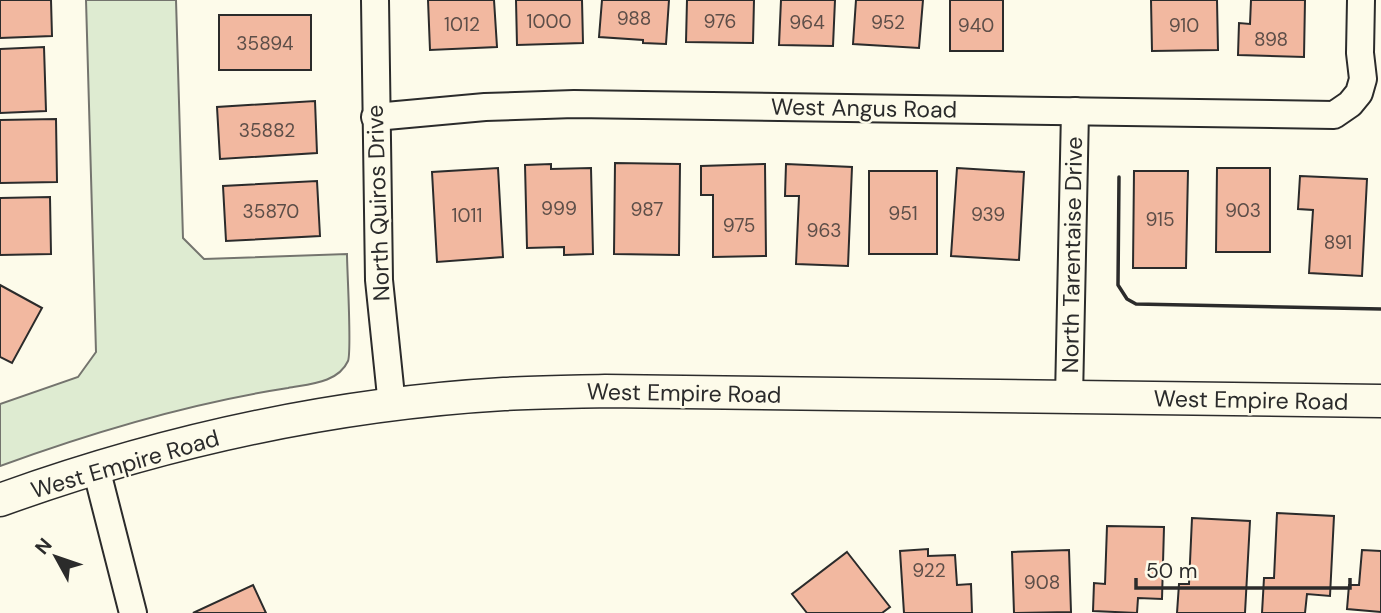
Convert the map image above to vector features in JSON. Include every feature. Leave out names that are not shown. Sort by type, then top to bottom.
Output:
[{"type":"street","name":"North Quiros Drive","points":[[375,0],[379,280],[392,406]]},
{"type":"street","name":"West Angus Road","points":[[375,117],[485,107],[574,104],[1334,115],[1350,104],[1359,93],[1363,79],[1360,53],[1361,0]]},
{"type":"street","name":"North Tarentaise Drive","points":[[1069,398],[1075,111]]},
{"type":"street","name":"West Empire Road","points":[[0,500],[96,468],[196,442],[303,419],[503,394],[605,391],[1381,401]]},
{"type":"street","points":[[96,468],[133,613]]},
{"type":"green space","points":[[86,0],[176,0],[183,238],[204,259],[347,254],[348,361],[337,374],[322,381],[178,410],[106,430],[0,466],[0,404],[78,377],[96,352]]},
{"type":"building","points":[[0,0],[51,0],[52,36],[0,38]]},
{"type":"building","points":[[428,0],[494,0],[497,47],[430,50]]},
{"type":"building","points":[[516,0],[582,0],[583,43],[517,45]]},
{"type":"building","points":[[602,0],[669,0],[666,44],[599,37]]},
{"type":"building","points":[[687,0],[754,0],[753,43],[686,42]]},
{"type":"building","points":[[781,0],[835,0],[833,46],[779,45]]},
{"type":"building","points":[[856,0],[923,0],[919,48],[853,44]]},
{"type":"building","points":[[950,0],[1003,0],[1003,51],[950,51]]},
{"type":"building","points":[[1151,0],[1217,0],[1218,50],[1152,51]]},
{"type":"building","points":[[1251,0],[1305,0],[1304,57],[1238,55],[1239,23],[1250,24]]},
{"type":"building","points":[[219,15],[311,15],[311,70],[219,70]]},
{"type":"building","points":[[44,47],[46,111],[0,113],[0,49]]},
{"type":"building","points":[[315,101],[317,153],[220,159],[217,107]]},
{"type":"building","points":[[56,119],[57,182],[0,183],[0,120]]},
{"type":"building","points":[[615,163],[680,164],[679,255],[614,254]]},
{"type":"building","points":[[551,164],[551,169],[591,168],[593,254],[564,255],[564,247],[527,248],[525,165]]},
{"type":"building","points":[[765,164],[766,256],[713,257],[713,195],[701,195],[701,166]]},
{"type":"building","points":[[786,164],[852,167],[848,266],[796,264],[799,196],[785,196]]},
{"type":"building","points":[[498,168],[503,257],[437,262],[432,172]]},
{"type":"building","points":[[957,168],[1024,172],[1019,260],[951,256]]},
{"type":"building","points":[[1217,168],[1270,168],[1270,252],[1216,252]]},
{"type":"building","points":[[869,171],[937,171],[937,254],[869,254]]},
{"type":"building","points":[[1134,171],[1188,171],[1186,268],[1133,268]]},
{"type":"building","points":[[1300,176],[1367,179],[1362,276],[1309,273],[1313,210],[1298,209]]},
{"type":"building","points":[[317,181],[320,236],[226,241],[223,186]]},
{"type":"building","points":[[50,197],[51,254],[0,255],[0,198]]},
{"type":"building","points":[[0,285],[42,308],[12,363],[0,357]]},
{"type":"building","points":[[1277,513],[1334,516],[1330,596],[1307,594],[1305,613],[1262,613],[1264,578],[1274,578]]},
{"type":"building","points":[[1192,518],[1250,521],[1245,613],[1177,613],[1179,584],[1189,584]]},
{"type":"building","points":[[1107,526],[1164,527],[1162,599],[1138,598],[1137,613],[1093,611],[1094,583],[1105,584]]},
{"type":"building","points":[[928,549],[928,556],[955,555],[957,585],[971,584],[972,613],[904,613],[900,551]]},
{"type":"building","points":[[1069,550],[1071,612],[1014,613],[1012,552]]},
{"type":"building","points":[[1362,550],[1381,551],[1381,612],[1347,609],[1349,585],[1359,585]]},
{"type":"building","points":[[847,552],[890,607],[882,613],[807,613],[792,594]]},
{"type":"building","points":[[253,585],[266,613],[193,613]]},
{"type":"wall","points":[[1119,177],[1118,285],[1127,299],[1136,304],[1381,309]]}]
